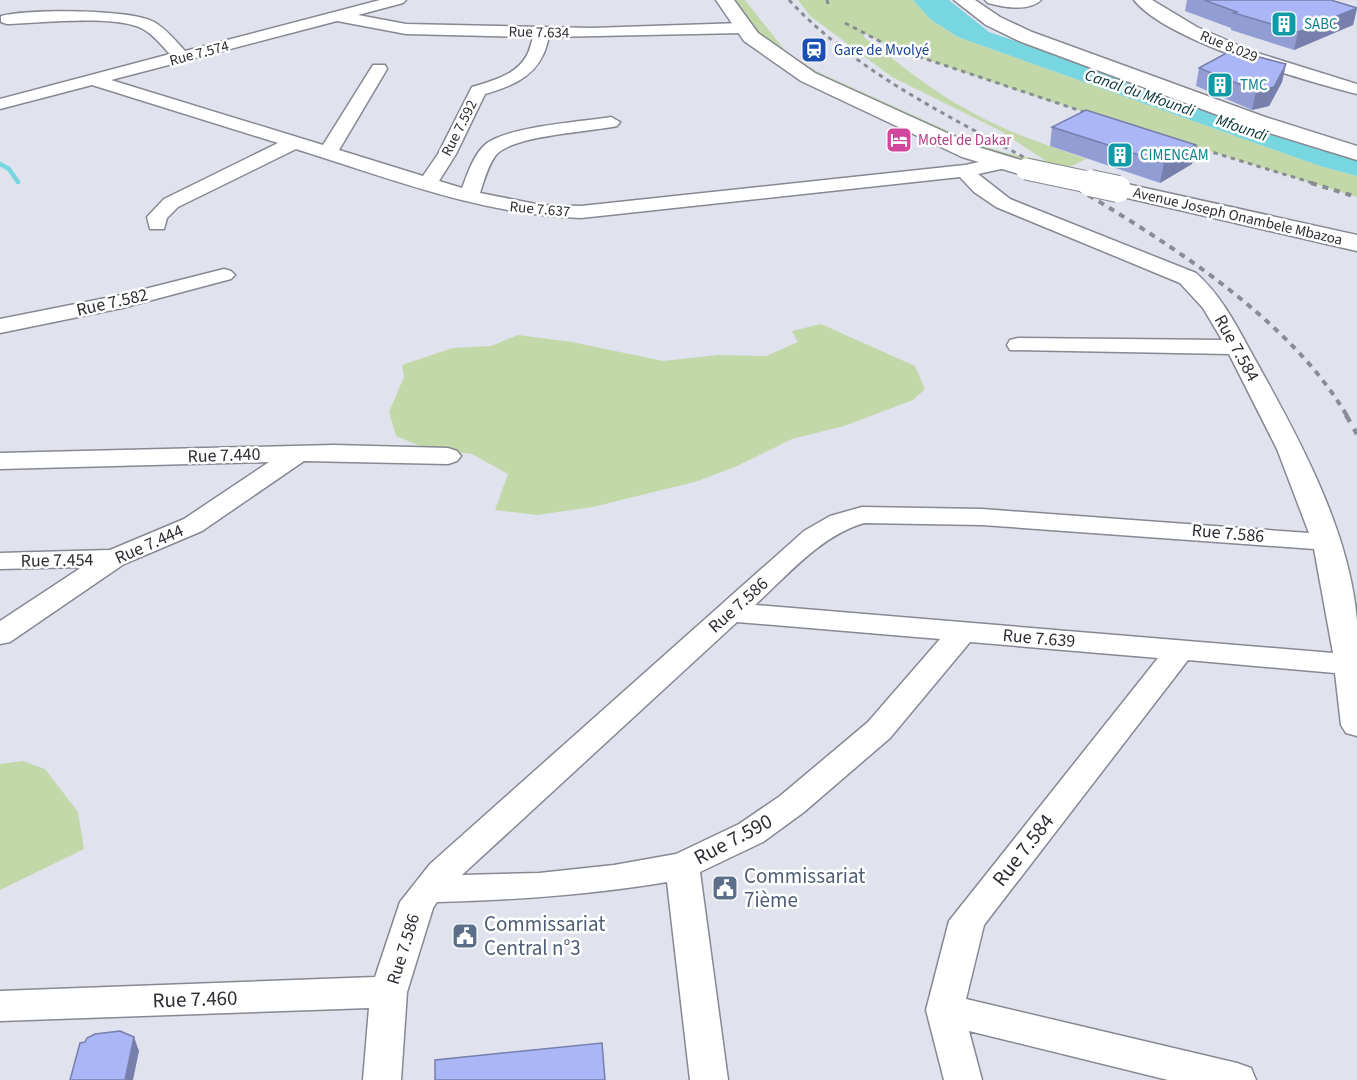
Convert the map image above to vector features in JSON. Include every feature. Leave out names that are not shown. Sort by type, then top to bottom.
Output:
[{"type":"main road","name":"Avenue Joseph Onambele Mbazoa","points":[[725,0],[742,28],[787,65],[824,86],[959,147],[1026,169],[1294,227],[1357,243]]},
{"type":"main road","points":[[963,0],[984,17],[1017,34],[1227,110],[1357,153]]},
{"type":"street","name":"Rue 7.574","points":[[0,104],[398,0]]},
{"type":"street","points":[[993,0],[1007,3],[1033,0]]},
{"type":"street","name":"Rue 8.029","points":[[1142,0],[1202,37],[1293,70],[1357,89]]},
{"type":"street","name":"Rue 7.634","points":[[338,16],[406,29],[630,33],[742,28]]},
{"type":"street","points":[[7,19],[97,18],[141,21],[149,25],[182,57]]},
{"type":"street","name":"Rue 7.592","points":[[427,184],[447,154],[478,92],[506,82],[526,69],[536,53],[540,36],[545,32]]},
{"type":"street","points":[[328,153],[379,69]]},
{"type":"street","name":"Rue 7.637","points":[[93,80],[427,184],[509,207],[581,212],[964,171],[1003,163]]},
{"type":"street","points":[[469,196],[482,164],[495,145],[611,122]]},
{"type":"street","points":[[157,225],[157,217],[171,202],[296,142]]},
{"type":"street","name":"Rue 7.584","points":[[964,171],[981,188],[1012,207],[1188,279],[1199,286],[1219,314],[1284,433],[1304,477],[1326,542],[1338,597],[1357,725]]},
{"type":"street","name":"Rue 7.582","points":[[0,326],[122,301],[224,275]]},
{"type":"street","points":[[1018,345],[1237,347]]},
{"type":"street","name":"Rue 7.440","points":[[0,461],[298,454],[448,456]]},
{"type":"street","name":"Rue 7.444","points":[[0,636],[114,558],[193,525],[298,454]]},
{"type":"street","name":"Rue 7.586","points":[[382,1080],[389,992],[414,911],[442,873],[814,537],[839,522],[862,515],[982,517],[1326,542]]},
{"type":"street","name":"Rue 7.454","points":[[0,561],[114,558]]},
{"type":"street","name":"Rue 7.639","points":[[730,612],[1348,664]]},
{"type":"street","name":"Rue 7.590","points":[[429,889],[539,886],[614,878],[682,866],[751,833],[792,804],[879,730],[963,632]]},
{"type":"street","name":"Rue 7.584","points":[[963,1080],[945,1010],[967,921],[1180,650]]},
{"type":"street","points":[[682,866],[709,1080]]},
{"type":"street","name":"Rue 7.460","points":[[0,1006],[389,992]]},
{"type":"street","points":[[945,1010],[1237,1080]]},
{"type":"green space","points":[[725,0],[745,0],[787,53],[818,72],[968,140],[1002,152],[1046,161],[999,130],[892,77],[810,16],[798,0],[913,0],[930,19],[958,37],[1320,166],[1357,176],[1357,197],[1040,98],[893,48],[862,32],[865,38],[957,104],[1013,132],[1086,159],[1053,175],[1026,169],[787,65]]},
{"type":"green space","points":[[821,324],[915,366],[925,389],[913,400],[844,426],[792,439],[737,466],[698,481],[593,507],[537,515],[495,510],[508,474],[472,454],[425,448],[396,436],[389,412],[404,377],[402,365],[453,348],[491,346],[518,335],[572,342],[663,361],[719,355],[766,356],[798,342],[792,331]]},
{"type":"green space","points":[[23,761],[45,769],[78,812],[84,849],[0,890],[0,764]]},
{"type":"water","points":[[913,0],[949,0],[989,32],[1357,160],[1357,176],[1320,166],[958,37],[930,19]]},
{"type":"building","points":[[1204,0],[1331,0],[1357,8],[1298,32],[1234,13],[1237,12]]},
{"type":"building","points":[[1232,50],[1258,59],[1259,57],[1286,64],[1274,87],[1256,91],[1199,68]]},
{"type":"building","points":[[1086,110],[1196,145],[1164,163],[1052,127]]},
{"type":"building","points":[[120,1031],[134,1037],[125,1080],[70,1080],[80,1043],[95,1034]]},
{"type":"building","points":[[602,1043],[605,1080],[435,1080],[435,1060]]},
{"type":"waterway","points":[[0,164],[9,169],[18,182]]},
{"type":"railway","points":[[789,0],[852,56],[887,80],[1071,184]]},
{"type":"railway","points":[[827,0],[828,4]]},
{"type":"railway","points":[[845,23],[893,48],[1099,117]]},
{"type":"railway","points":[[1179,142],[1316,184]]},
{"type":"railway","points":[[1068,183],[1183,256],[1259,314],[1293,346],[1323,380],[1347,416]]},
{"type":"railway","points":[[1311,183],[1357,197]]},
{"type":"railway","points":[[1346,415],[1357,434]]},
{"type":"place","name":"SABC","points":[[1284,24]]},
{"type":"place","name":"Gare de Mvolyé","points":[[814,50]]},
{"type":"place","name":"TMC","points":[[1220,85]]},
{"type":"place","name":"Motel de Dakar","points":[[899,140]]},
{"type":"place","name":"CIMENCAM","points":[[1120,155]]},
{"type":"place","name":"Commissariat 7ième","points":[[725,888]]},
{"type":"place","name":"Commissariat Central n°3","points":[[465,936]]},
{"type":"water label","name":"Canal du Mfoundi","points":[[1140,92]]},
{"type":"water label","name":"Mfoundi","points":[[1242,127]]}]
